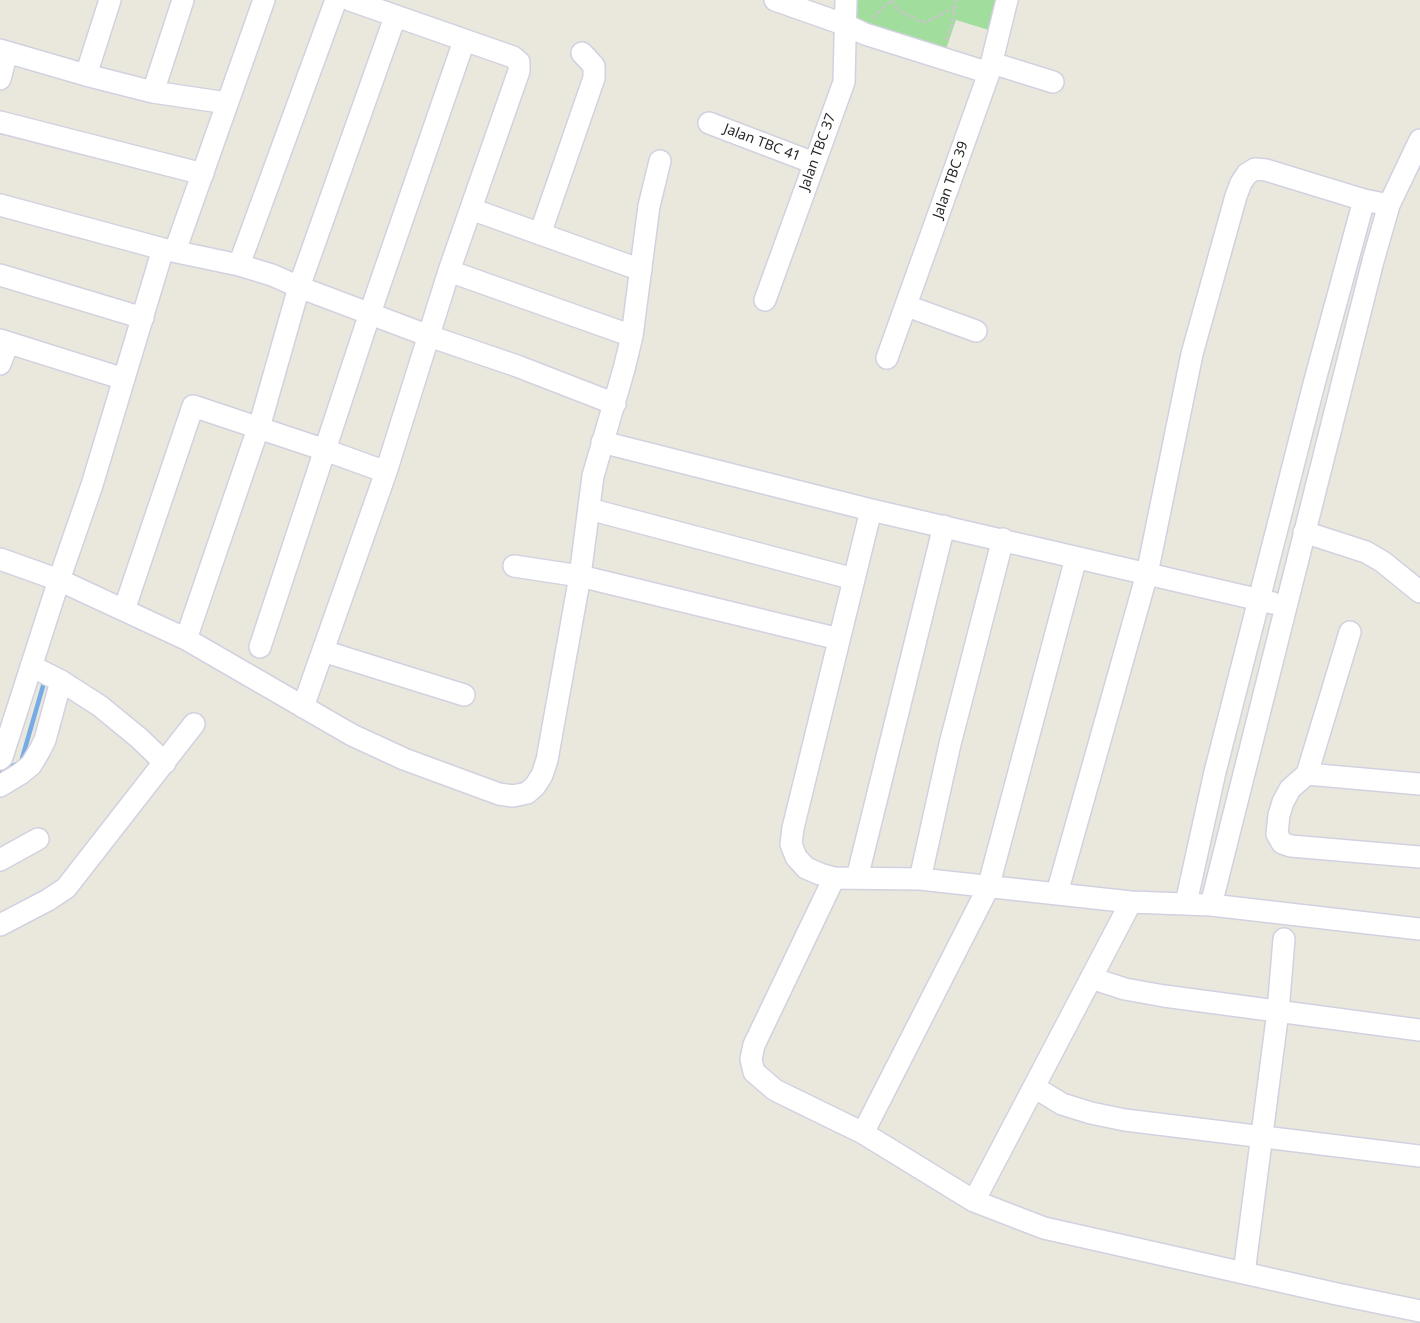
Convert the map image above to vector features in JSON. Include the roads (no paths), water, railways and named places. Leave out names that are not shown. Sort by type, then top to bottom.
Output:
[{"type":"street","points":[[86,75],[110,0]]},
{"type":"street","points":[[153,92],[183,0]]},
{"type":"street","points":[[0,759],[92,485],[143,318],[169,250],[203,174],[264,0]]},
{"type":"street","points":[[239,265],[336,0]]},
{"type":"street","points":[[303,707],[386,472],[449,271],[519,71],[519,62],[513,57],[350,0]]},
{"type":"street","points":[[775,0],[940,58],[1053,82]]},
{"type":"street","name":"Jalan TBC 37","points":[[765,300],[844,82],[856,30],[846,0]]},
{"type":"street","name":"Jalan TBC 39","points":[[887,358],[991,68],[1007,0]]},
{"type":"street","points":[[186,639],[258,427],[298,287],[395,17]]},
{"type":"street","points":[[260,647],[370,313],[464,41]]},
{"type":"street","points":[[0,79],[3,51],[153,92],[227,103]]},
{"type":"street","points":[[540,234],[594,78],[594,66],[582,53]]},
{"type":"street","points":[[0,122],[203,174]]},
{"type":"street","name":"Jalan TBC 41","points":[[709,122],[814,163]]},
{"type":"street","points":[[1211,905],[1354,334],[1389,206],[1420,140]]},
{"type":"street","points":[[0,559],[59,580],[186,639],[352,735],[404,759],[499,794],[513,796],[527,793],[539,780],[547,760],[580,576],[593,476],[615,404],[632,336],[649,206],[660,161]]},
{"type":"street","points":[[1057,893],[1147,574],[1192,354],[1241,184],[1247,174],[1255,170],[1266,170],[1389,206]]},
{"type":"street","points":[[1186,903],[1215,772],[1315,380],[1364,200]]},
{"type":"street","points":[[0,205],[272,275],[298,287],[429,336],[517,366],[615,404]]},
{"type":"street","points":[[471,208],[641,270]]},
{"type":"street","points":[[449,271],[632,336]]},
{"type":"street","points":[[0,274],[143,318]]},
{"type":"street","points":[[907,306],[976,331]]},
{"type":"street","points":[[0,364],[4,341],[124,379]]},
{"type":"street","points":[[124,610],[193,406],[386,472]]},
{"type":"street","points":[[602,442],[871,510],[1287,606]]},
{"type":"street","points":[[589,509],[854,579]]},
{"type":"street","points":[[871,510],[793,828],[792,844],[796,857],[806,868],[834,878],[920,879],[988,888],[1057,893],[1131,902],[1211,905],[1420,929]]},
{"type":"street","points":[[858,878],[944,526]]},
{"type":"street","points":[[1304,532],[1366,552],[1383,562],[1420,592]]},
{"type":"street","points":[[920,879],[950,744],[1003,539]]},
{"type":"street","points":[[863,1133],[988,888],[1076,558]]},
{"type":"street","points":[[514,566],[580,576],[839,639]]},
{"type":"street","points":[[1350,632],[1307,774],[1290,789],[1283,802],[1279,815],[1277,834],[1282,843],[1291,846],[1420,857]]},
{"type":"street","points":[[323,651],[464,695]]},
{"type":"street","points":[[31,666],[61,680],[100,706],[139,738],[165,763]]},
{"type":"street","points":[[0,786],[31,765],[40,750],[45,740],[61,680]]},
{"type":"street","points":[[0,925],[48,900],[66,888],[194,724]]},
{"type":"street","points":[[1307,774],[1420,784]]},
{"type":"street","points":[[0,860],[38,839]]},
{"type":"street","points":[[834,878],[754,1045],[751,1059],[754,1072],[775,1090],[863,1133],[974,1201],[1044,1228],[1420,1311]]},
{"type":"street","points":[[974,1201],[1131,902]]},
{"type":"street","points":[[1244,1273],[1278,1012],[1284,940]]},
{"type":"street","points":[[1091,978],[1125,989],[1164,996],[1420,1030]]},
{"type":"street","points":[[1034,1087],[1062,1104],[1091,1113],[1125,1120],[1420,1156]]},
{"type":"waterway","points":[[0,772],[21,762],[45,679]]}]
